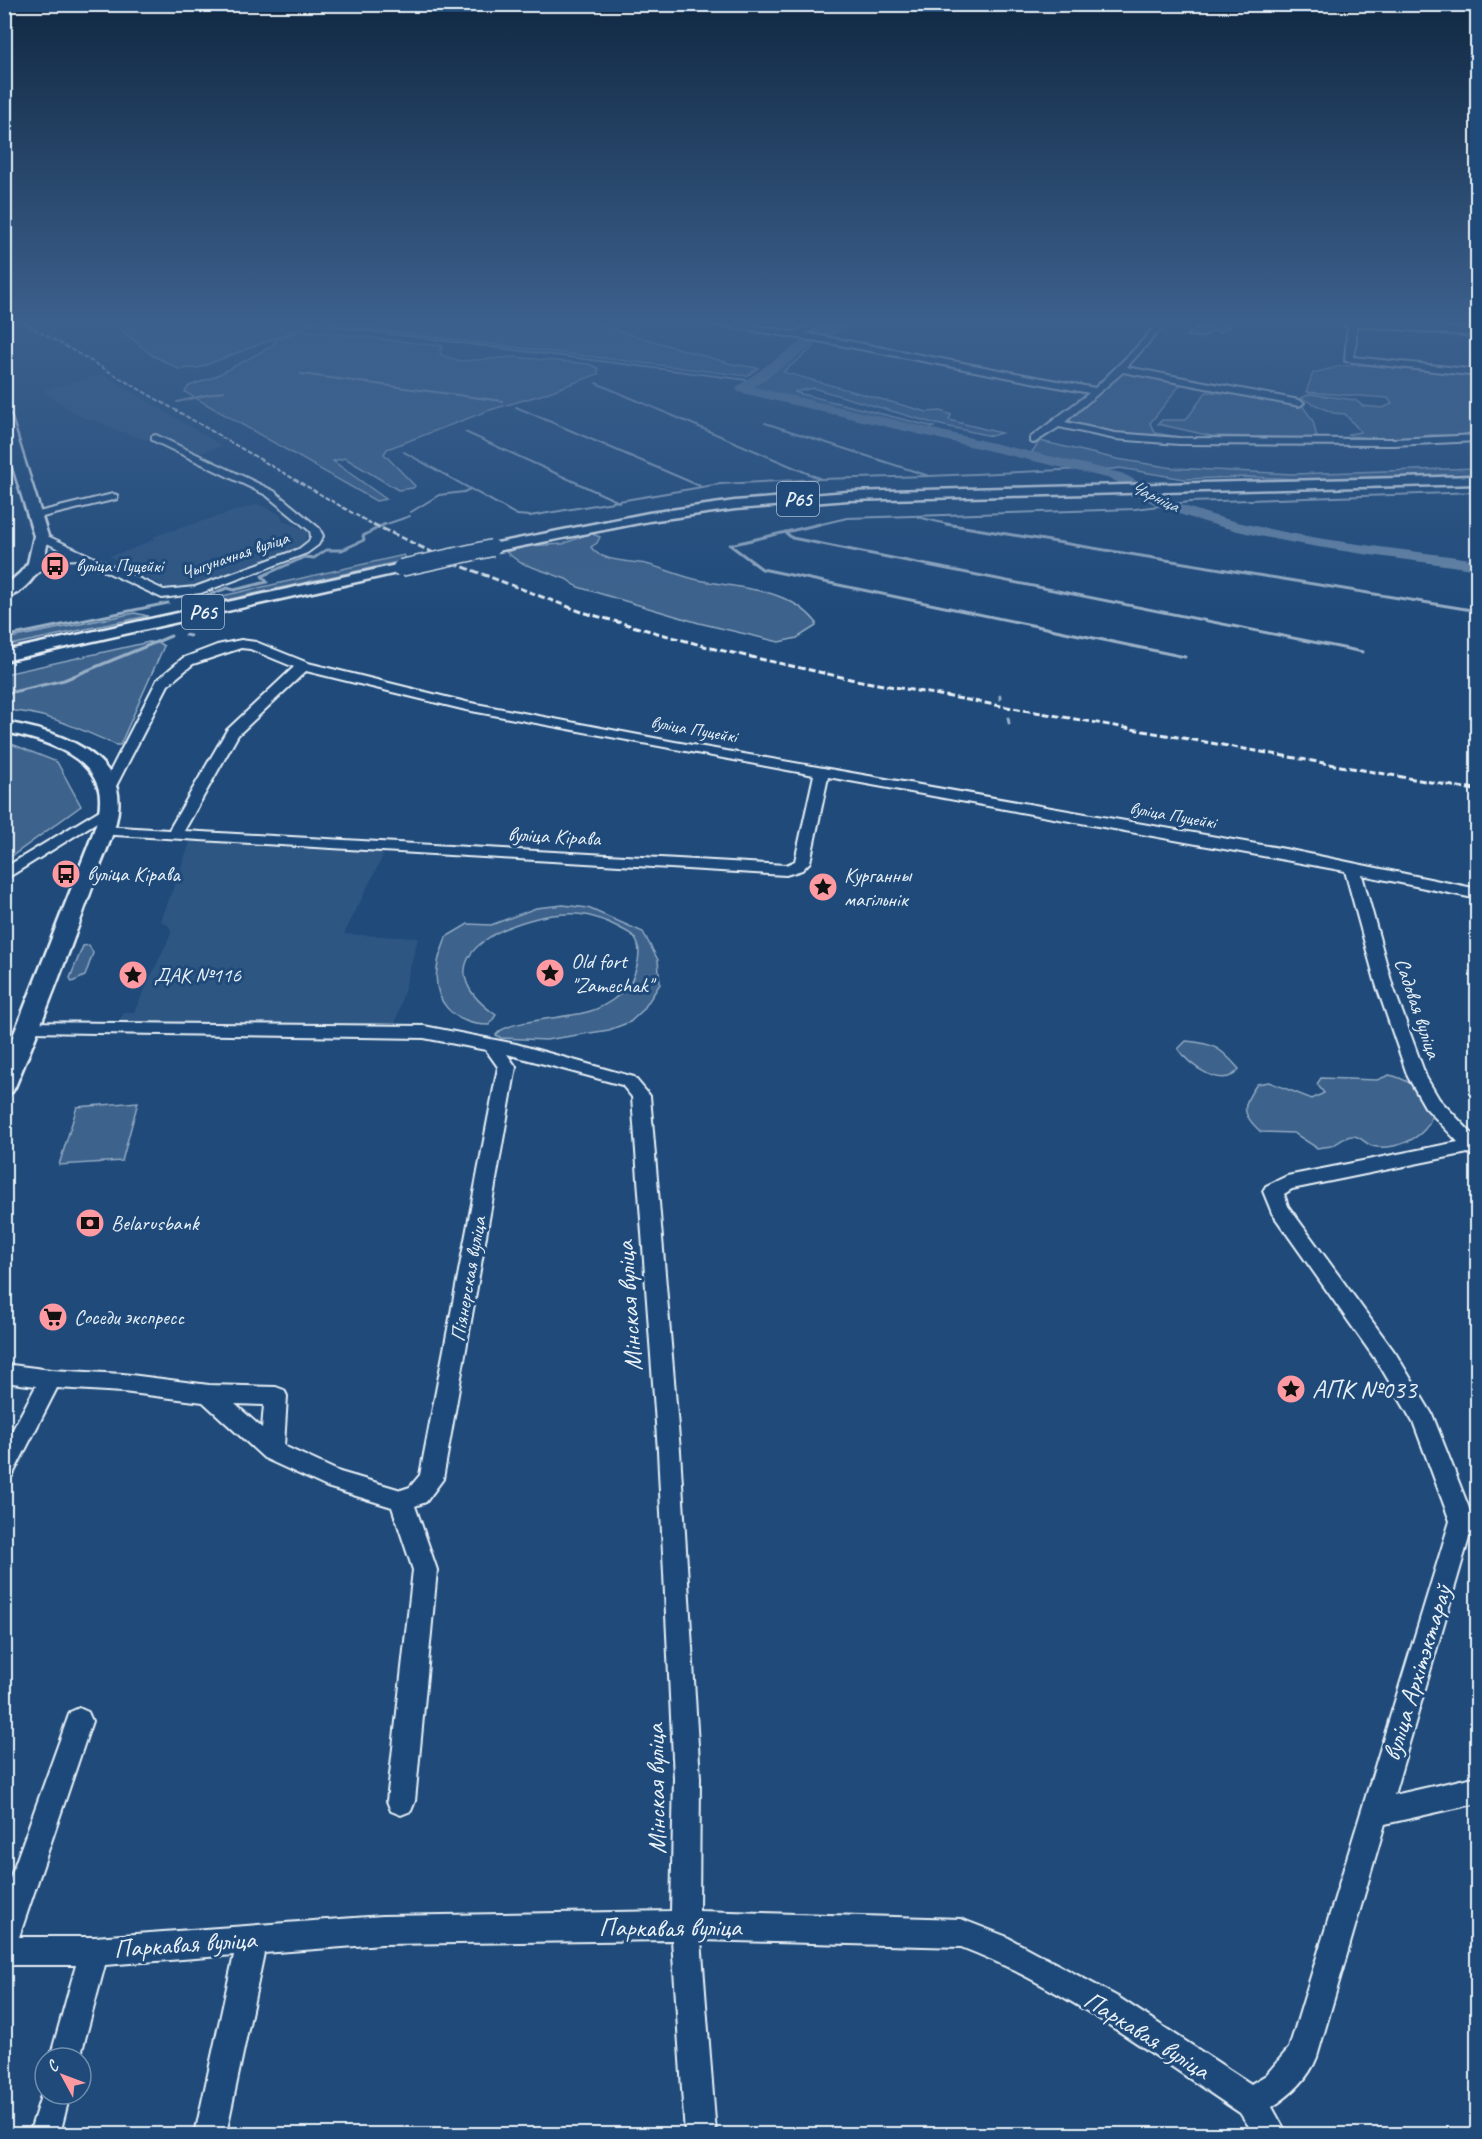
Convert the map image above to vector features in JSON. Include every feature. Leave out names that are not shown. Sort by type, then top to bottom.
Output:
[{"type":"main road","points":[[4,594],[29,573],[39,556],[41,536],[6,421]]},
{"type":"main road","name":"Р65","points":[[4,656],[492,548],[649,517],[783,500],[915,492],[1478,480]]},
{"type":"main road","points":[[4,727],[28,731],[63,745],[88,762],[101,776],[108,799],[102,831],[69,927],[4,1087]]},
{"type":"street","points":[[1034,440],[1062,421]]},
{"type":"street","points":[[1059,424],[1115,436],[1179,441],[1393,442],[1478,438]]},
{"type":"street","name":"Чыгуначная вуліца","points":[[82,557],[157,593],[177,593],[197,590],[303,551],[314,543],[317,536],[315,530],[270,493],[206,460],[178,451],[156,438]]},
{"type":"street","points":[[4,465],[20,462]]},
{"type":"street","points":[[34,516],[113,497]]},
{"type":"street","points":[[41,536],[82,557]]},
{"type":"street","points":[[29,573],[56,557],[82,557]]},
{"type":"street","name":"вуліца Пуцейкі","points":[[108,799],[162,683],[188,661],[222,648],[241,644],[252,645],[303,666],[361,682],[466,705],[1352,868],[1478,894]]},
{"type":"street","points":[[174,835],[232,733],[303,666]]},
{"type":"street","name":"вуліца Кірава","points":[[102,831],[786,870],[797,867],[802,862],[822,771]]},
{"type":"street","points":[[4,875],[108,799]]},
{"type":"street","name":"Садовая вуліца","points":[[1352,868],[1384,984],[1417,1077],[1432,1103],[1475,1149]]},
{"type":"street","name":"Мінская вуліца","points":[[30,1026],[424,1032],[472,1040],[628,1081],[641,1096],[669,1451],[687,1778],[685,1925],[701,2134]]},
{"type":"street","name":"Піянерская вуліца","points":[[401,1500],[418,1495],[431,1479],[507,1067],[492,1046]]},
{"type":"street","name":"вуліца Архітэктараў","points":[[1251,2102],[1278,2086],[1302,2057],[1462,1521],[1424,1421],[1388,1360],[1279,1208],[1273,1191],[1287,1183],[1475,1149]]},
{"type":"street","points":[[4,1373],[51,1379],[123,1383],[209,1394],[276,1396],[272,1451]]},
{"type":"street","points":[[4,1468],[51,1379]]},
{"type":"street","points":[[209,1394],[272,1451],[335,1480],[401,1500],[425,1570],[401,1801]]},
{"type":"street","points":[[4,1937],[79,1721]]},
{"type":"street","points":[[1375,1813],[1478,1789]]},
{"type":"street","name":"Паркавая вуліца","points":[[4,1951],[94,1950],[382,1930],[685,1925],[961,1933],[995,1946],[1108,2007],[1251,2102],[1272,2134]]},
{"type":"street","points":[[211,2134],[252,1940]]},
{"type":"street","points":[[68,2046],[94,1950]]},
{"type":"street","points":[[44,2134],[52,2106]]},
{"type":"shaded area","points":[[98,421],[181,421],[222,446],[197,454],[161,437],[146,440],[108,427]]},
{"type":"shaded area","points":[[236,421],[461,421],[387,449],[384,454],[415,486],[413,488],[398,490],[345,458],[333,461],[386,499],[376,501]]},
{"type":"shaded area","points":[[888,421],[909,421],[934,427],[927,430]]},
{"type":"shaded area","points":[[925,421],[952,421],[1001,433],[991,436]]},
{"type":"shaded area","points":[[1070,421],[1152,421],[1150,423],[1155,433],[1196,440],[1096,432]]},
{"type":"shaded area","points":[[1161,421],[1313,421],[1317,438],[1211,436],[1158,424]]},
{"type":"shaded area","points":[[1351,421],[1477,421],[1477,431],[1462,435],[1431,435],[1396,440],[1348,434],[1361,432]]},
{"type":"shaded area","points":[[1040,441],[1117,459],[1173,468],[1292,474],[1477,468],[1478,474],[1319,480],[1249,477],[1184,479],[1120,468],[1105,470],[1031,453]]},
{"type":"shaded area","points":[[258,504],[281,515],[282,520],[308,531],[304,543],[299,547],[197,586],[170,590],[109,556],[130,550],[161,534]]},
{"type":"shaded area","points":[[590,533],[600,537],[591,547],[601,556],[646,564],[694,579],[776,595],[804,610],[816,622],[816,626],[797,638],[779,642],[699,623],[578,587],[566,579],[521,563],[506,552],[528,546],[563,544]]},
{"type":"shaded area","points":[[404,555],[407,560],[190,608],[187,604]]},
{"type":"shaded area","points":[[135,613],[148,616],[5,646],[5,639]]},
{"type":"shaded area","points":[[149,642],[164,646],[120,745],[49,718],[5,710],[5,674]]},
{"type":"shaded area","points":[[4,741],[57,762],[81,806],[5,861]]},
{"type":"shaded area","points":[[191,840],[385,852],[344,934],[418,938],[394,1029],[118,1022],[124,1013],[134,1012],[171,934],[170,927],[161,921]]},
{"type":"shaded area","points":[[563,905],[588,908],[643,932],[658,960],[660,984],[643,1010],[630,1022],[609,1030],[546,1040],[501,1038],[496,1035],[511,1026],[595,1009],[616,998],[630,984],[639,957],[634,937],[605,921],[577,914],[554,915],[529,920],[504,929],[484,941],[470,956],[465,974],[473,994],[496,1015],[489,1025],[465,1021],[447,1008],[441,999],[436,976],[446,937],[468,924],[491,925],[536,908]]},
{"type":"shaded area","points":[[89,945],[93,953],[85,976],[72,982],[70,978],[83,946]]},
{"type":"shaded area","points":[[1186,1041],[1203,1043],[1216,1048],[1239,1069],[1233,1075],[1225,1078],[1207,1074],[1198,1069],[1178,1049]]},
{"type":"shaded area","points":[[1389,1075],[1400,1078],[1415,1087],[1427,1100],[1431,1111],[1430,1121],[1425,1130],[1416,1137],[1394,1146],[1372,1146],[1352,1136],[1331,1146],[1317,1148],[1294,1133],[1261,1132],[1247,1115],[1246,1104],[1257,1084],[1269,1082],[1312,1099],[1324,1093],[1317,1084],[1321,1078],[1377,1080]]},
{"type":"shaded area","points":[[138,1102],[122,1161],[59,1165],[77,1107]]},
{"type":"building","name":"Belarusbank","points":[[85,1216],[99,1216],[94,1230],[80,1230]]},
{"type":"waterway","points":[[548,421],[700,486]]},
{"type":"waterway","points":[[685,421],[821,479]]},
{"type":"waterway","name":"Чарніца","points":[[879,421],[1116,476],[1168,505],[1243,527],[1321,542],[1478,565]]},
{"type":"waterway","points":[[765,423],[929,476]]},
{"type":"waterway","points":[[465,432],[617,501]]},
{"type":"waterway","points":[[404,452],[517,515],[530,516],[617,501]]},
{"type":"waterway","points":[[929,476],[1084,469]]},
{"type":"waterway","points":[[821,479],[929,476]]},
{"type":"waterway","points":[[617,501],[720,484],[821,479]]},
{"type":"waterway","points":[[411,512],[439,495],[464,492],[470,489]]},
{"type":"waterway","points":[[813,526],[847,518],[1135,509],[1190,502],[1478,492]]},
{"type":"waterway","points":[[382,526],[410,516]]},
{"type":"waterway","points":[[918,517],[948,524]]},
{"type":"waterway","points":[[785,532],[820,524]]},
{"type":"waterway","points":[[948,524],[1478,611]]},
{"type":"waterway","points":[[948,524],[955,526]]},
{"type":"waterway","points":[[184,600],[204,597],[227,588],[234,590],[267,582],[262,576],[305,557],[314,558],[326,550],[342,550],[364,540],[363,536],[382,526]]},
{"type":"waterway","points":[[785,532],[792,538],[1363,652]]},
{"type":"waterway","points":[[785,532],[730,545],[762,569],[1185,657]]},
{"type":"waterway","points":[[4,637],[168,603]]},
{"type":"waterway","points":[[185,635],[190,636]]},
{"type":"waterway","points":[[4,694],[64,680],[171,636]]},
{"type":"waterway","points":[[1008,718],[1009,723]]},
{"type":"railway","points":[[194,421],[375,526]]},
{"type":"railway","points":[[373,524],[461,566],[582,612],[715,649],[855,680],[1476,790]]},
{"type":"railway","points":[[1467,788],[1478,790]]},
{"type":"place","name":"вуліца Пуцейкі","points":[[55,566]]},
{"type":"place","name":"вуліца Кірава","points":[[66,874]]},
{"type":"place","name":"Курганны магільнік","points":[[823,887]]},
{"type":"place","name":"Old fort \"Zamechak\"","points":[[550,973]]},
{"type":"place","name":"ДАК №116","points":[[133,975]]},
{"type":"place","name":"Belarusbank","points":[[90,1223]]},
{"type":"place","name":"Соседи экспресс","points":[[53,1317]]},
{"type":"place","name":"АПК №033","points":[[1291,1389]]}]
